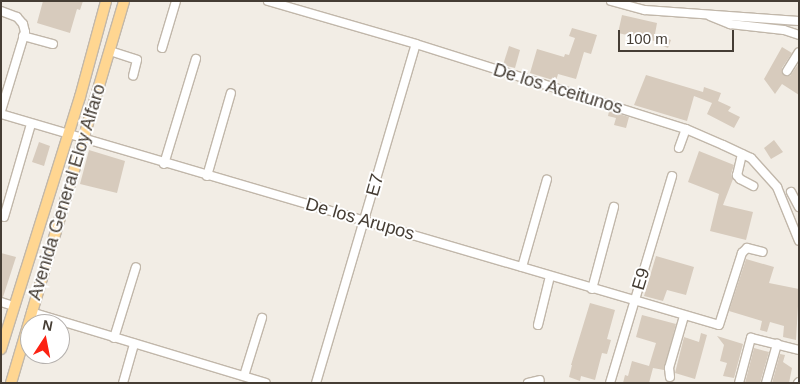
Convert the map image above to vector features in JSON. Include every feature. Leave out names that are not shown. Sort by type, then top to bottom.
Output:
[{"type":"main road","name":"Avenida General Eloy Alfaro","points":[[1,349],[68,135],[106,1]]},
{"type":"main road","name":"Avenida General Eloy Alfaro","points":[[11,383],[124,1]]},
{"type":"street","points":[[162,48],[176,1]]},
{"type":"street","name":"De los Aceitunos","points":[[268,1],[416,44],[686,129],[751,158],[777,187],[799,241]]},
{"type":"street","points":[[611,1],[644,10],[799,21]]},
{"type":"street","points":[[1,11],[17,17],[23,24],[23,36],[1,113]]},
{"type":"street","points":[[706,14],[730,24],[784,30],[799,35]]},
{"type":"street","points":[[23,36],[53,44]]},
{"type":"street","name":"E7","points":[[316,383],[416,44]]},
{"type":"street","points":[[110,51],[137,60],[133,76]]},
{"type":"street","points":[[787,71],[799,52]]},
{"type":"street","points":[[164,164],[196,59]]},
{"type":"street","points":[[207,176],[231,93]]},
{"type":"street","name":"De los Arupos","points":[[1,113],[31,124],[164,164],[364,220],[634,302],[719,325],[742,253],[747,248],[764,252]]},
{"type":"street","points":[[4,217],[31,124]]},
{"type":"street","points":[[679,148],[686,129]]},
{"type":"street","points":[[742,154],[737,175],[740,179],[753,186]]},
{"type":"street","name":"E9","points":[[610,383],[672,176]]},
{"type":"street","points":[[522,267],[547,179]]},
{"type":"street","points":[[792,192],[799,207]]},
{"type":"street","points":[[592,289],[614,207]]},
{"type":"street","points":[[114,338],[136,267]]},
{"type":"street","points":[[538,325],[550,276]]},
{"type":"street","points":[[1,302],[13,306]]},
{"type":"street","points":[[31,312],[266,383]]},
{"type":"street","points":[[670,377],[670,368],[684,316]]},
{"type":"street","points":[[244,376],[262,318]]},
{"type":"street","points":[[738,383],[749,340],[753,338],[799,350]]},
{"type":"street","points":[[122,383],[134,344]]},
{"type":"street","points":[[766,383],[777,344]]},
{"type":"street","points":[[528,383],[540,380]]},
{"type":"building","points":[[43,1],[83,1],[80,10],[77,9],[70,33],[37,23]]},
{"type":"building","points":[[622,15],[657,23],[655,34],[671,40],[668,48],[658,44],[659,42],[618,33]]},
{"type":"building","points":[[572,28],[597,35],[591,54],[584,52],[576,79],[558,74],[556,81],[530,73],[537,49],[564,57],[565,54],[569,55],[575,38],[569,36]]},
{"type":"building","points":[[509,46],[520,50],[515,68],[503,65]]},
{"type":"building","points":[[782,47],[792,53],[782,68],[784,75],[790,76],[799,63],[799,95],[782,84],[775,94],[764,79]]},
{"type":"building","points":[[646,75],[703,92],[704,87],[721,93],[718,101],[731,107],[728,111],[740,117],[734,128],[707,114],[712,103],[694,96],[687,121],[634,105]]},
{"type":"building","points":[[609,111],[629,117],[626,128],[614,125],[616,118],[608,116]]},
{"type":"building","points":[[774,140],[783,152],[771,159],[764,148]]},
{"type":"building","points":[[39,142],[50,146],[44,166],[32,162]]},
{"type":"building","points":[[89,150],[125,161],[117,193],[80,184]]},
{"type":"building","points":[[699,151],[734,165],[731,174],[733,179],[723,205],[753,212],[746,240],[710,231],[719,194],[688,182]]},
{"type":"building","points":[[1,253],[16,257],[3,297],[1,297]]},
{"type":"building","points":[[656,256],[694,267],[686,295],[667,290],[663,301],[644,296]]},
{"type":"building","points":[[746,259],[774,267],[769,283],[799,289],[796,340],[783,337],[784,326],[770,322],[767,332],[760,330],[762,321],[729,311]]},
{"type":"building","points":[[590,303],[615,310],[607,339],[611,340],[607,354],[602,353],[595,380],[581,376],[580,381],[569,377]]},
{"type":"building","points":[[642,315],[676,324],[664,370],[653,368],[649,383],[623,383],[625,375],[628,376],[632,361],[649,366],[656,343],[636,337]]},
{"type":"building","points":[[701,333],[707,335],[695,379],[675,373],[684,337],[699,342]]},
{"type":"building","points":[[717,336],[743,344],[734,378],[723,376],[727,363],[720,361],[724,345]]},
{"type":"building","points":[[754,348],[769,352],[760,383],[745,383]]},
{"type":"building","points":[[780,354],[785,355],[783,362],[792,368],[789,383],[772,383]]}]
